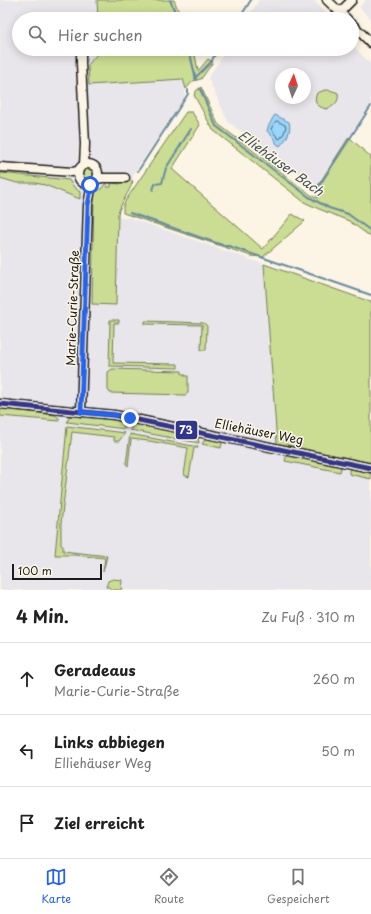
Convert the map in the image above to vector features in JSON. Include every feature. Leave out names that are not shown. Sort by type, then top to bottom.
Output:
[{"type":"street","points":[[327,0],[340,12],[352,0]]},
{"type":"street","points":[[359,31],[371,43]]},
{"type":"street","points":[[81,56],[85,144],[88,151],[80,181],[102,178],[122,178]]},
{"type":"street","points":[[0,167],[72,172],[96,168],[93,180]]},
{"type":"street","name":"Marie-Curie-Straße","points":[[81,412],[88,205],[86,188],[93,180]]},
{"type":"street","name":"Elliehäuser Weg","points":[[0,404],[114,415],[371,468]]},
{"type":"shaded area","points":[[0,0],[158,0],[162,12],[12,12],[12,56],[177,56],[186,89],[184,98],[133,175],[133,181],[120,206],[118,214],[121,218],[130,218],[264,264],[277,444],[371,463],[371,590],[0,590]]},
{"type":"shaded area","points":[[259,0],[313,0],[326,12],[251,12]]},
{"type":"shaded area","points":[[366,0],[371,0],[371,19],[359,7]]},
{"type":"shaded area","points":[[359,52],[371,64],[371,104],[317,187],[228,122],[208,78],[222,56],[359,56]]},
{"type":"green space","points":[[97,0],[174,0],[179,12],[98,12]]},
{"type":"green space","points":[[95,56],[195,56],[198,71],[208,59],[213,62],[201,79],[193,81],[186,89],[183,79],[89,85],[88,65]]},
{"type":"green space","points":[[201,87],[218,124],[311,195],[318,198],[317,187],[349,137],[371,157],[371,237],[349,221],[304,202],[213,130],[194,95]]},
{"type":"green space","points":[[325,90],[338,93],[336,103],[332,107],[326,109],[318,105],[315,101],[317,93]]},
{"type":"green space","points":[[186,112],[192,112],[200,125],[172,169],[263,249],[292,214],[305,221],[263,257],[251,256],[123,213],[123,206],[126,200]]},
{"type":"green space","points":[[89,167],[94,169],[96,174],[94,179],[89,181],[84,179],[82,174],[84,169]]},
{"type":"green space","points":[[0,173],[69,180],[80,192],[80,199],[45,185],[35,183],[17,183],[0,178]]},
{"type":"green space","points":[[120,181],[133,181],[118,214],[116,305],[92,304],[94,193],[101,189],[106,183],[107,187],[111,187],[111,183],[120,184]]},
{"type":"green space","points":[[264,264],[371,302],[371,463],[277,444]]},
{"type":"green space","points":[[110,320],[119,320],[119,323],[114,323],[113,363],[178,364],[178,368],[109,366]]},
{"type":"green space","points":[[145,321],[204,323],[207,326],[206,350],[201,350],[202,325],[145,324]]},
{"type":"green space","points":[[112,369],[182,371],[182,374],[188,376],[188,392],[185,395],[110,393],[108,390],[108,372]]},
{"type":"green space","points":[[0,408],[55,415],[59,418],[59,421],[0,416]]},
{"type":"green space","points":[[72,415],[116,419],[123,424],[125,429],[67,422],[69,417]]},
{"type":"green space","points":[[135,422],[197,435],[199,443],[130,430]]},
{"type":"green space","points":[[67,426],[125,433],[119,441],[114,441],[114,437],[72,432],[61,523],[61,545],[63,546],[63,551],[107,556],[103,572],[105,558],[55,555]]},
{"type":"green space","points":[[130,434],[198,447],[194,448],[189,477],[184,475],[188,448],[131,439],[128,466],[126,464]]},
{"type":"green space","points":[[206,438],[219,440],[222,443],[221,448],[202,444]]},
{"type":"green space","points":[[288,455],[339,465],[341,468],[340,472],[285,461]]},
{"type":"green space","points":[[352,467],[371,471],[371,479],[349,474],[349,470]]},
{"type":"green space","points":[[113,579],[122,580],[121,590],[112,590],[109,587],[106,587],[108,581]]},
{"type":"water","points":[[275,115],[289,122],[290,125],[288,135],[280,146],[267,131]]},
{"type":"waterway","name":"Elliehäuser Bach","points":[[170,0],[175,12]]},
{"type":"waterway","points":[[243,12],[251,0]]},
{"type":"waterway","name":"Elliehäuser Bach","points":[[191,56],[196,80]]},
{"type":"waterway","points":[[195,78],[212,61],[214,56]]},
{"type":"waterway","name":"Elliehäuser Bach","points":[[200,89],[216,126],[309,197],[329,208],[348,214],[371,231]]},
{"type":"waterway","points":[[138,171],[188,94],[188,90]]},
{"type":"waterway","points":[[317,189],[371,106]]},
{"type":"waterway","points":[[153,190],[155,184],[162,183],[166,168],[191,129]]},
{"type":"waterway","points":[[130,213],[371,295]]},
{"type":"transit line","name":"73","points":[[0,404],[114,415],[371,468]]},
{"type":"route","points":[[90,185],[92,184],[88,205],[83,393],[81,412],[130,418]]}]
